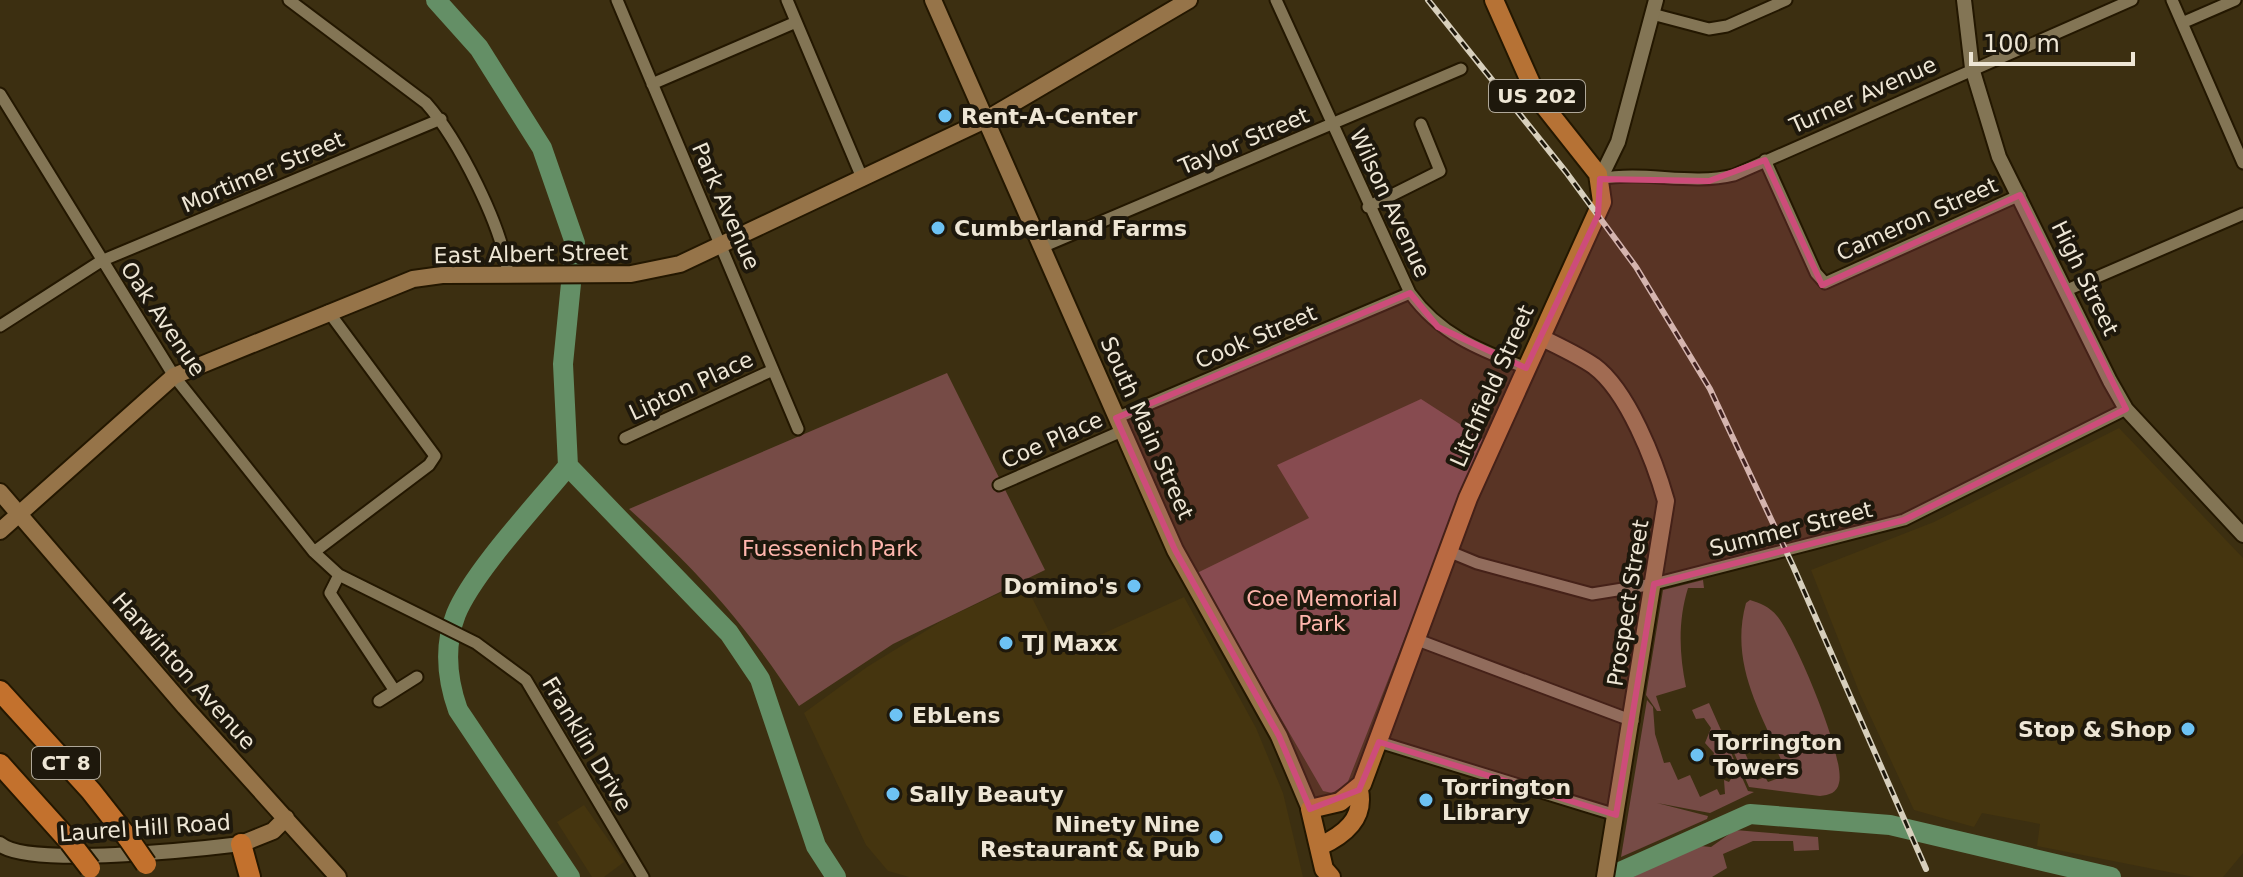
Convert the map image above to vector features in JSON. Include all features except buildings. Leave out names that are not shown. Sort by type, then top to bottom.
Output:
[{"type":"highway","name":"US 202","points":[[1494,0],[1537,97],[1600,179]]},
{"type":"highway","name":"Litchfield Street","points":[[1320,846],[1340,835],[1357,817],[1361,805],[1359,790],[1448,551],[1526,368],[1598,215],[1602,199],[1600,179]]},
{"type":"highway","name":"CT 8","points":[[0,691],[91,791],[151,871]]},
{"type":"highway","name":"CT 8","points":[[0,764],[70,842],[93,873]]},
{"type":"highway","points":[[1310,809],[1331,805],[1359,790]]},
{"type":"highway","name":"South Main Street","points":[[1310,809],[1325,874]]},
{"type":"highway","points":[[241,844],[250,877]]},
{"type":"main road","name":"South Main Street","points":[[933,0],[1175,550],[1279,736],[1310,809]]},
{"type":"main road","name":"East Albert Street","points":[[0,531],[6,529],[18,513],[174,376],[413,279],[631,274],[663,270],[863,180],[985,120],[1189,0]]},
{"type":"main road","name":"Prospect Street","points":[[1540,337],[1594,366],[1616,387],[1659,475],[1666,501],[1633,721],[1605,877]]},
{"type":"main road","name":"Harwinton Avenue","points":[[0,492],[185,707],[338,877]]},
{"type":"main road","points":[[0,512],[18,513]]},
{"type":"main road","name":"Laurel Hill Road","points":[[241,844],[273,831],[286,818]]},
{"type":"street","points":[[289,0],[426,103],[441,119],[467,165],[501,245],[508,275]]},
{"type":"street","name":"Park Avenue","points":[[617,0],[798,429]]},
{"type":"street","points":[[787,0],[863,180]]},
{"type":"street","name":"Wilson Avenue","points":[[1276,0],[1368,207],[1410,293],[1438,327],[1475,348],[1526,368]]},
{"type":"street","points":[[1654,7],[1709,29],[1727,26],[1786,0]]},
{"type":"street","name":"High Street","points":[[1964,0],[1972,68],[1999,157],[2126,409],[2243,535]]},
{"type":"street","name":"Turner Avenue","points":[[1600,179],[1629,176],[1709,181],[1734,175],[2132,0]]},
{"type":"street","points":[[2172,0],[2243,163]]},
{"type":"street","points":[[2182,23],[2235,0]]},
{"type":"street","name":"Litchfield Street","points":[[1600,179],[1615,151],[1654,7]]},
{"type":"street","points":[[652,84],[796,22]]},
{"type":"street","name":"Taylor Street","points":[[1042,247],[1461,69]]},
{"type":"street","name":"Oak Avenue","points":[[0,94],[4,114],[174,376],[314,552]]},
{"type":"street","name":"Mortimer Street","points":[[0,326],[101,261],[441,119]]},
{"type":"street","points":[[1368,207],[1440,171],[1421,124]]},
{"type":"street","name":"Cameron Street","points":[[1765,160],[1816,273],[1825,283],[2020,195]]},
{"type":"street","points":[[2067,290],[2243,214]]},
{"type":"street","name":"Cook Street","points":[[1119,424],[1410,293]]},
{"type":"street","points":[[314,552],[429,465],[435,456],[328,311]]},
{"type":"street","name":"Lipton Place","points":[[625,438],[773,370]]},
{"type":"street","name":"Summer Street","points":[[1448,551],[1477,563],[1592,594],[1654,584],[1904,520],[2126,409]]},
{"type":"street","name":"Coe Place","points":[[999,485],[1119,424]]},
{"type":"street","name":"Franklin Drive","points":[[314,552],[339,575],[476,643],[526,680],[643,877]]},
{"type":"street","points":[[339,575],[330,593],[395,691]]},
{"type":"street","points":[[1415,639],[1633,721]]},
{"type":"street","points":[[379,701],[417,677]]},
{"type":"street","points":[[1379,742],[1616,815]]},
{"type":"street","name":"Laurel Hill Road","points":[[0,844],[6,849],[39,856],[194,850],[241,844]]},
{"type":"highlighted area","points":[[1765,160],[1822,285],[2020,195],[2126,409],[1904,520],[1654,584],[1616,815],[1379,742],[1359,790],[1310,809],[1279,736],[1175,550],[1116,418],[1410,293],[1438,327],[1526,368],[1598,215],[1600,179],[1709,181]]},
{"type":"shaded area","points":[[2119,428],[2243,558],[2243,853],[2223,877],[2194,877],[2037,846],[2040,824],[1982,813],[1974,827],[1914,810],[1860,694],[1811,570],[1934,522]]},
{"type":"shaded area","points":[[1024,582],[1060,653],[1184,597],[1256,728],[1283,793],[1303,877],[909,877],[888,871],[866,845],[804,713],[867,667],[945,619]]},
{"type":"shaded area","points":[[584,805],[624,862],[604,877],[592,877],[557,822]]},
{"type":"green space","name":"Fuessenich Park","points":[[947,373],[1045,570],[893,644],[799,706],[721,601],[629,509]]},
{"type":"green space","name":"Coe Memorial Park","points":[[1421,399],[1483,439],[1347,784],[1332,793],[1323,791],[1197,573],[1309,518],[1277,465]]},
{"type":"green space","points":[[1703,580],[1704,588],[1688,588],[1682,612],[1681,650],[1686,687],[1656,696],[1661,711],[1657,711],[1646,695],[1663,590]]},
{"type":"green space","points":[[1750,600],[1765,606],[1777,616],[1795,647],[1817,698],[1839,770],[1838,786],[1829,794],[1820,796],[1749,787],[1731,746],[1745,753],[1757,780],[1765,777],[1768,782],[1779,778],[1777,773],[1785,769],[1750,689],[1745,668],[1742,626],[1746,603]]},
{"type":"green space","points":[[1647,700],[1653,707],[1655,734],[1664,763],[1670,762],[1678,780],[1690,775],[1700,797],[1717,789],[1720,795],[1725,794],[1724,780],[1729,782],[1732,777],[1725,773],[1720,775],[1724,767],[1721,762],[1712,760],[1714,753],[1705,743],[1711,728],[1704,718],[1696,719],[1692,710],[1709,703],[1748,791],[1754,792],[1710,813],[1657,803],[1708,816],[1621,857]]},
{"type":"green space","points":[[1735,830],[1818,837],[1819,850],[1794,851],[1793,841],[1753,841],[1723,854],[1727,868],[1712,877],[1633,877],[1690,845],[1711,847]]},
{"type":"waterway","points":[[436,0],[479,48],[542,148],[575,243],[563,364],[568,466]]},
{"type":"waterway","points":[[568,466],[729,633],[760,679],[816,846],[836,877]]},
{"type":"waterway","points":[[568,466],[491,558],[464,597],[452,626],[448,662],[458,710],[570,877]]},
{"type":"waterway","points":[[1609,877],[1750,814],[1890,825],[2111,877]]},
{"type":"railway","points":[[1428,0],[1566,172],[1636,267],[1710,389],[1793,566],[1926,869]]},
{"type":"place","name":"Rent-A-Center","points":[[945,116]]},
{"type":"place","name":"Cumberland Farms","points":[[938,228]]},
{"type":"place","name":"Domino's","points":[[1134,586]]},
{"type":"place","name":"TJ Maxx","points":[[1006,643]]},
{"type":"place","name":"EbLens","points":[[896,715]]},
{"type":"place","name":"Stop & Shop","points":[[2188,729]]},
{"type":"place","name":"Torrington Towers","points":[[1697,755]]},
{"type":"place","name":"Sally Beauty","points":[[893,794]]},
{"type":"place","name":"Torrington Library","points":[[1426,800]]},
{"type":"place","name":"Ninety Nine Restaurant & Pub","points":[[1216,837]]}]
